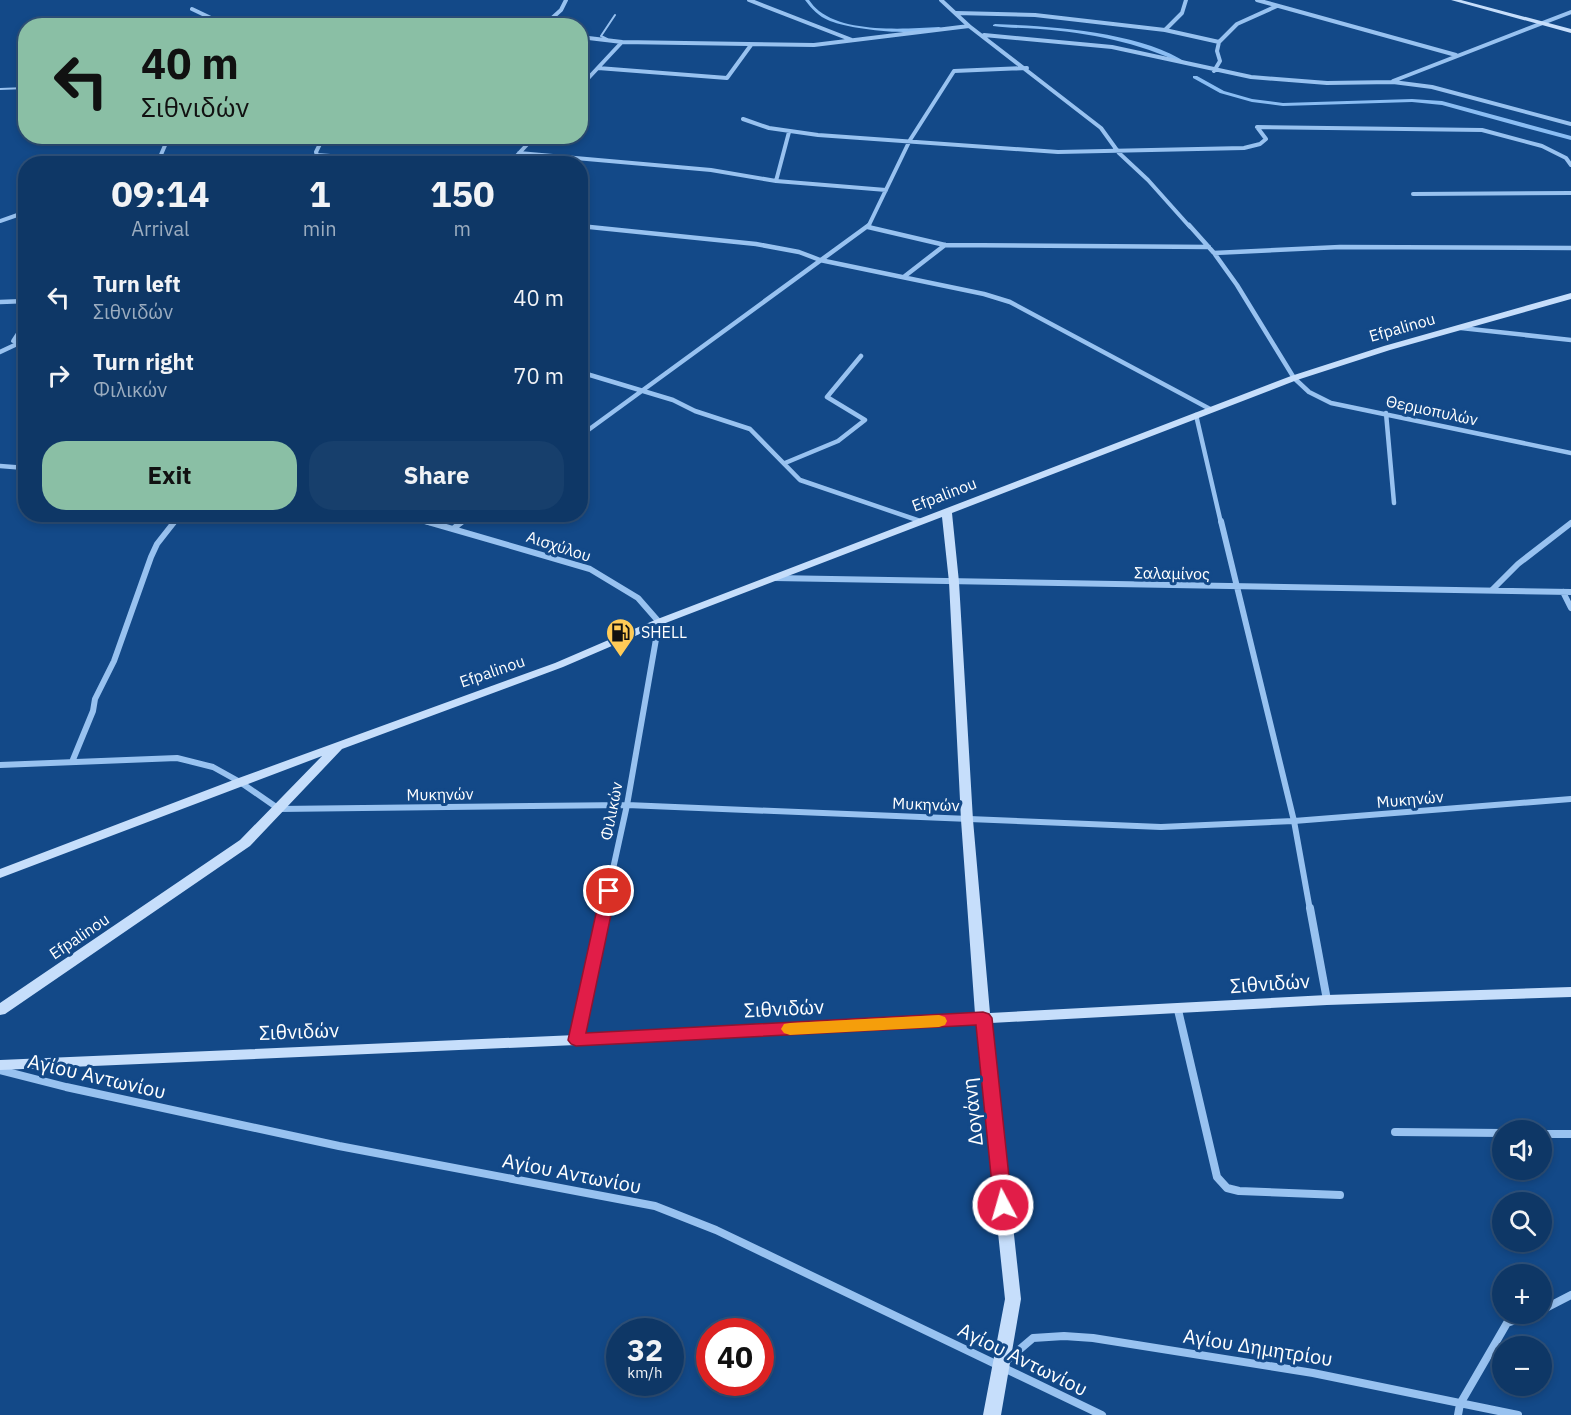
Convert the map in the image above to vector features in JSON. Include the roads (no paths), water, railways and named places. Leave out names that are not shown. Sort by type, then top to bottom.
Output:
[{"type":"street","points":[[552,18],[561,10],[566,0]]},
{"type":"street","points":[[749,0],[853,41]]},
{"type":"street","points":[[941,0],[969,26],[1090,117],[1119,153],[1214,253],[1237,285],[1294,378]]},
{"type":"street","points":[[1165,30],[1185,10],[1185,0]]},
{"type":"street","points":[[1257,0],[1456,55]]},
{"type":"street","points":[[1454,0],[1571,31]]},
{"type":"street","points":[[1214,70],[1220,61],[1217,51],[1219,42],[1238,24],[1277,5]]},
{"type":"street","points":[[192,9],[211,18]]},
{"type":"street","points":[[956,13],[998,11],[1038,14],[1165,30],[1219,42]]},
{"type":"street","points":[[1392,81],[1571,12]]},
{"type":"street","points":[[588,38],[622,42],[814,45],[969,26]]},
{"type":"street","points":[[983,35],[1112,47],[1214,70],[1304,81],[1392,81],[1448,90],[1571,124]]},
{"type":"street","points":[[588,79],[622,42]]},
{"type":"street","points":[[598,68],[727,78],[751,45]]},
{"type":"street","points":[[588,430],[819,260],[868,227],[910,140],[954,71],[1027,68]]},
{"type":"street","points":[[743,118],[769,128],[789,132],[1058,152],[1119,153],[1244,148],[1260,144],[1266,139],[1257,127],[1482,130],[1542,146],[1566,158],[1571,165]]},
{"type":"street","points":[[776,181],[789,132]]},
{"type":"street","points":[[320,144],[317,155],[330,156]]},
{"type":"street","points":[[516,156],[527,144]]},
{"type":"street","points":[[519,153],[553,156]]},
{"type":"street","points":[[588,159],[732,172],[776,181],[886,190]]},
{"type":"street","points":[[1413,194],[1571,193]]},
{"type":"street","points":[[0,221],[18,215]]},
{"type":"street","points":[[588,227],[756,244],[799,252],[819,260],[984,294],[1010,302],[1210,409]]},
{"type":"street","points":[[868,227],[945,245],[1209,247]]},
{"type":"street","points":[[905,276],[945,245]]},
{"type":"street","points":[[1214,253],[1340,247],[1571,248]]},
{"type":"street","name":"Efpalinou","points":[[0,874],[461,699],[559,665],[659,622],[1294,378],[1387,348],[1571,296]]},
{"type":"street","points":[[0,302],[18,301]]},
{"type":"street","points":[[1461,328],[1571,340]]},
{"type":"street","points":[[0,352],[17,344]]},
{"type":"street","points":[[784,463],[831,446],[857,429],[865,420],[857,412],[827,397],[861,356]]},
{"type":"street","points":[[588,374],[750,429],[800,480],[920,521]]},
{"type":"street","name":"Θερμοπυλών","points":[[1294,378],[1309,392],[1331,403],[1571,453]]},
{"type":"street","points":[[1386,413],[1394,503]]},
{"type":"street","points":[[1196,415],[1294,821],[1327,1000]]},
{"type":"street","points":[[0,466],[18,467]]},
{"type":"street","name":"Δογάνη","points":[[947,511],[954,582],[967,820],[983,1018],[1013,1299],[992,1415]]},
{"type":"street","points":[[72,762],[93,711],[95,699],[114,661],[151,557],[157,544],[175,522]]},
{"type":"street","name":"Αισχύλου","points":[[431,522],[590,569],[638,598],[659,622]]},
{"type":"street","points":[[454,528],[462,522]]},
{"type":"street","points":[[1492,590],[1518,564],[1571,523]]},
{"type":"street","name":"Σαλαμίνος","points":[[773,578],[1571,592]]},
{"type":"street","points":[[1563,592],[1571,608]]},
{"type":"street","name":"Φιλικών","points":[[576,1040],[627,805],[659,622]]},
{"type":"street","name":"Efpalinou","points":[[0,1010],[245,843],[337,747]]},
{"type":"street","points":[[0,765],[177,758],[213,767],[240,782],[279,809]]},
{"type":"street","name":"Μυκηνών","points":[[279,809],[627,805],[1161,827],[1294,821],[1571,799]]},
{"type":"street","name":"Σιθνιδών","points":[[0,1065],[576,1040],[1178,1010],[1327,1000],[1571,992]]},
{"type":"street","points":[[1178,1010],[1217,1178],[1227,1188],[1239,1191],[1340,1196]]},
{"type":"street","name":"Αγίου Αντωνίου","points":[[0,1070],[66,1087],[339,1146],[656,1206],[716,1230],[1102,1415]]},
{"type":"street","points":[[1395,1132],[1492,1133]]},
{"type":"street","points":[[1552,1134],[1571,1134]]},
{"type":"street","points":[[1552,1305],[1571,1295]]},
{"type":"street","points":[[1458,1415],[1460,1404],[1506,1324]]},
{"type":"street","name":"Αγίου Δημητρίου","points":[[1000,1365],[1033,1338],[1083,1338],[1312,1373],[1518,1415]]},
{"type":"lane","points":[[607,39],[601,36],[615,15]]},
{"type":"lane","points":[[0,89],[18,88]]},
{"type":"lane","points":[[17,344],[13,341],[18,333]]},
{"type":"waterway","points":[[807,0],[816,11],[847,25],[907,30],[939,28]]},
{"type":"waterway","points":[[995,25],[1041,28],[1119,39],[1166,53],[1185,63]]},
{"type":"waterway","points":[[1195,77],[1222,92],[1252,101],[1315,104],[1412,100],[1442,103],[1571,138]]},
{"type":"place","name":"SHELL","points":[[620,658]]}]
